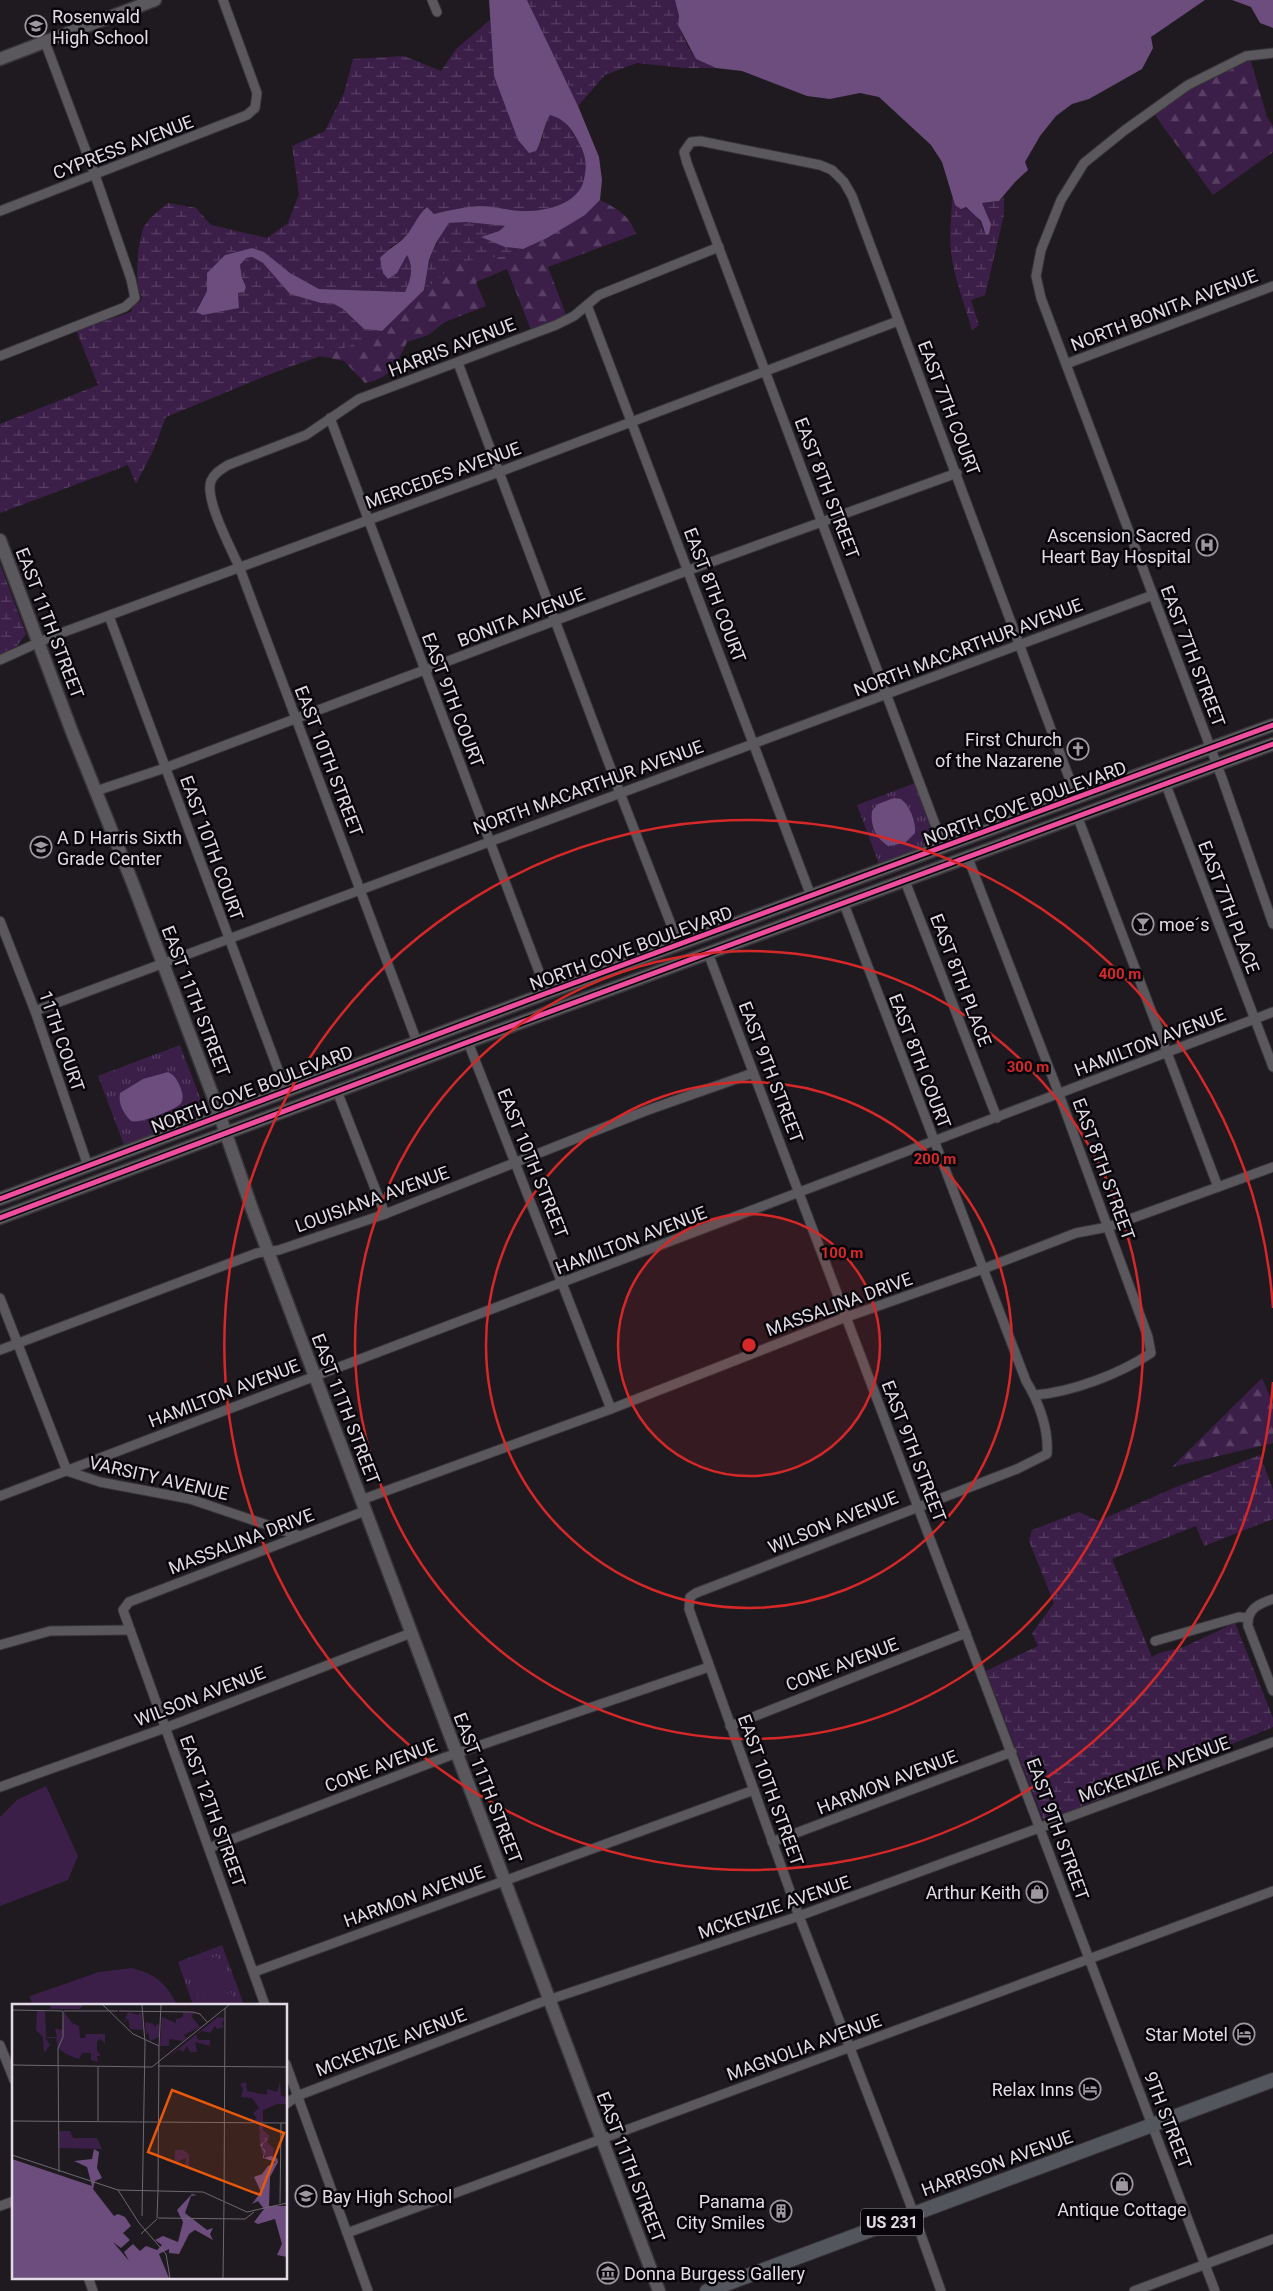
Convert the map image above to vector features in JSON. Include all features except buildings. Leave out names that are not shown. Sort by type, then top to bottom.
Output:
[{"type":"main road","points":[[0,59],[155,0]]},
{"type":"main road","name":"EAST 11TH STREET","points":[[0,540],[163,962],[314,1376],[659,2291]]},
{"type":"main road","name":"NORTH COVE BOULEVARD","points":[[0,1199],[547,993],[1078,799],[1273,725]]},
{"type":"main road","name":"NORTH COVE BOULEVARD","points":[[0,1218],[468,1042],[1078,818],[1273,744]]},
{"type":"main road","points":[[1078,818],[1081,810],[1112,793],[1126,781]]},
{"type":"main road","points":[[968,858],[970,853],[984,841],[1020,827],[1037,814]]},
{"type":"main road","points":[[872,894],[896,877],[927,865],[941,855],[944,848]]},
{"type":"main road","points":[[708,953],[716,942],[727,935],[764,921],[783,907]]},
{"type":"main road","points":[[605,991],[634,973],[673,956],[679,945]]},
{"type":"main road","points":[[468,1042],[468,1038],[485,1024],[536,1005],[547,993]]},
{"type":"main road","name":"HARRISON AVENUE","points":[[707,2291],[1273,2080]]},
{"type":"street","name":"CYPRESS AVENUE","points":[[0,211],[233,122],[247,115],[255,108],[257,93],[223,0]]},
{"type":"street","points":[[432,0],[437,12]]},
{"type":"street","points":[[0,356],[126,307],[135,298],[131,279],[95,175],[45,42]]},
{"type":"street","name":"EAST 7TH STREET","points":[[1273,53],[1246,56],[1196,80],[1139,119],[1088,159],[1065,193],[1049,226],[1037,264],[1038,288],[1211,748],[1273,924]]},
{"type":"street","name":"EAST 7TH COURT","points":[[691,142],[700,141],[760,151],[820,165],[832,170],[844,182],[852,196],[1078,799]]},
{"type":"street","name":"EAST 8TH STREET","points":[[691,142],[684,152],[687,164],[944,848]]},
{"type":"street","name":"HARRIS AVENUE","points":[[210,491],[212,480],[224,468],[306,435],[359,399],[458,363],[574,316],[599,295],[719,247]]},
{"type":"street","name":"NORTH BONITA AVENUE","points":[[1066,364],[1273,286]]},
{"type":"street","name":"EAST 8TH COURT","points":[[587,305],[811,896]]},
{"type":"street","name":"MERCEDES AVENUE","points":[[0,660],[38,642],[240,569],[898,321]]},
{"type":"street","points":[[458,363],[679,945]]},
{"type":"street","name":"EAST 9TH COURT","points":[[330,418],[547,993]]},
{"type":"street","name":"BONITA AVENUE","points":[[96,791],[165,768],[689,570],[957,473]]},
{"type":"street","name":"EAST 10TH STREET","points":[[210,491],[213,504],[240,569],[417,1042]]},
{"type":"street","name":"NORTH MACARTHUR AVENUE","points":[[35,1011],[489,841],[888,696],[1153,595]]},
{"type":"street","name":"EAST 10TH COURT","points":[[109,616],[286,1091]]},
{"type":"street","name":"EAST 7TH PLACE","points":[[1166,785],[1273,1067]]},
{"type":"street","points":[[1078,818],[1218,1187]]},
{"type":"street","name":"EAST 8TH STREET","points":[[968,858],[1108,1227],[1148,1337],[1151,1353],[1140,1361],[1096,1380],[1056,1394],[1036,1396]]},
{"type":"street","name":"EAST 8TH PLACE","points":[[905,881],[997,1118]]},
{"type":"street","name":"EAST 8TH COURT","points":[[844,904],[1026,1381],[1036,1396]]},
{"type":"street","name":"11TH COURT","points":[[1,926],[35,1011],[88,1166]]},
{"type":"street","name":"EAST 9TH STREET","points":[[708,953],[1090,1960]]},
{"type":"street","name":"HAMILTON AVENUE","points":[[0,1496],[1167,1054],[1273,1012]]},
{"type":"street","name":"EAST 10TH STREET","points":[[468,1042],[611,1409]]},
{"type":"street","name":"LOUISIANA AVENUE","points":[[0,1350],[257,1253],[268,1252],[385,1214],[648,1110],[753,1073]]},
{"type":"street","points":[[337,1091],[385,1214]]},
{"type":"street","name":"MASSALINA DRIVE","points":[[129,1602],[300,1536],[363,1506],[847,1317],[983,1269],[1076,1233],[1108,1227],[1273,1167]]},
{"type":"street","points":[[0,1298],[67,1470]]},
{"type":"street","name":"WILSON AVENUE","points":[[688,1601],[696,1594],[1017,1469],[1047,1454],[1048,1441],[1036,1396]]},
{"type":"street","name":"VARSITY AVENUE","points":[[67,1470],[100,1482],[190,1499],[300,1536]]},
{"type":"street","points":[[1273,1599],[1252,1609],[1248,1618],[1248,1626],[1273,1691]]},
{"type":"street","name":"EAST 10TH STREET","points":[[688,1601],[688,1609],[772,1842],[941,2291]]},
{"type":"street","name":"EAST 12TH STREET","points":[[129,1602],[123,1610],[265,2004]]},
{"type":"street","points":[[1155,1641],[1239,1617],[1248,1618]]},
{"type":"street","points":[[0,1646],[50,1631],[130,1630]]},
{"type":"street","name":"WILSON AVENUE","points":[[0,1787],[165,1728],[411,1633]]},
{"type":"street","name":"CONE AVENUE","points":[[730,1726],[966,1633]]},
{"type":"street","name":"CONE AVENUE","points":[[209,1848],[456,1753],[709,1667]]},
{"type":"street","name":"MCKENZIE AVENUE","points":[[288,2103],[297,2096],[549,2000],[800,1916],[1041,1829],[1273,1742]]},
{"type":"street","name":"HARMON AVENUE","points":[[772,1842],[1012,1752]]},
{"type":"street","name":"HARMON AVENUE","points":[[254,1972],[754,1790]]},
{"type":"street","name":"MAGNOLIA AVENUE","points":[[347,2233],[1273,1891]]},
{"type":"street","name":"9TH STREET","points":[[1090,1960],[1216,2291]]},
{"type":"street","points":[[0,2045],[12,2075]]},
{"type":"street","points":[[288,2070],[368,2291]]},
{"type":"street","points":[[0,2206],[12,2202]]},
{"type":"street","points":[[1134,2291],[1273,2239]]},
{"type":"street","points":[[88,2278],[93,2291]]},
{"type":"green space","points":[[527,0],[675,0],[679,16],[678,25],[688,47],[696,59],[716,68],[684,68],[637,63],[605,75],[578,106]]},
{"type":"green space","points":[[490,20],[494,76],[518,140],[542,141],[545,123],[550,114],[564,122],[579,143],[585,160],[584,179],[581,188],[575,195],[559,205],[530,211],[479,206],[434,214],[426,207],[405,236],[389,248],[404,260],[407,254],[409,259],[411,273],[406,292],[319,289],[290,273],[264,252],[252,248],[225,255],[207,273],[207,291],[198,307],[203,315],[239,308],[238,293],[246,287],[240,265],[246,258],[252,257],[263,263],[273,273],[321,303],[332,303],[343,309],[364,329],[382,331],[377,336],[278,371],[166,417],[152,453],[136,484],[128,465],[0,513],[0,424],[98,385],[76,330],[131,312],[133,306],[141,301],[142,297],[139,292],[137,273],[140,240],[142,231],[150,219],[168,203],[196,208],[211,225],[267,238],[288,223],[299,194],[292,146],[325,131],[344,93],[353,59],[404,56],[441,71],[456,49]]},
{"type":"green space","points":[[1250,58],[1267,117],[1273,126],[1273,152],[1213,195],[1154,114],[1195,85]]},
{"type":"green space","points":[[952,198],[955,205],[973,213],[979,220],[983,230],[991,224],[982,203],[996,202],[1004,198],[1004,215],[985,295],[971,300],[979,325],[972,330],[952,262],[950,238]]},
{"type":"green space","points":[[600,200],[622,213],[630,222],[636,234],[548,267],[566,315],[531,330],[507,269],[476,282],[486,306],[445,322],[428,335],[407,342],[396,364],[381,378],[365,383],[344,361],[320,356],[377,336],[413,299],[458,262],[507,256],[585,215]]},
{"type":"green space","points":[[465,222],[506,226],[499,231],[482,237],[505,247],[523,249],[507,256],[458,262],[424,290],[429,263],[443,232],[449,223]]},
{"type":"green space","points":[[0,564],[26,634],[17,646],[0,655]]},
{"type":"green space","points":[[915,783],[931,825],[933,832],[932,840],[926,847],[879,864],[857,805]]},
{"type":"green space","points":[[180,1045],[202,1103],[201,1114],[196,1118],[124,1145],[98,1076]]},
{"type":"green space","points":[[1262,1378],[1273,1404],[1273,1443],[1172,1467]]},
{"type":"green space","points":[[1260,1455],[1273,1490],[1273,1519],[1204,1546],[1196,1526],[1112,1559],[1152,1657],[1159,1653],[1184,1647],[1235,1623],[1273,1718],[1273,1727],[1044,1822],[986,1671],[1038,1646],[1032,1633],[1054,1603],[1029,1541],[1032,1530],[1079,1512],[1098,1521],[1176,1487]]},
{"type":"green space","points":[[46,1786],[78,1856],[68,1880],[0,1906],[0,1817],[17,1800]]},
{"type":"green space","points":[[222,1945],[244,2004],[193,2004],[178,1962]]},
{"type":"green space","points":[[217,1956],[223,1969],[193,1981],[188,1967]]},
{"type":"green space","points":[[131,1968],[139,1970],[159,1980],[169,1991],[176,2004],[32,2004],[30,1996],[99,1972]]},
{"type":"green space","points":[[224,1973],[229,1987],[199,1998],[194,1985]]},
{"type":"green space","points":[[231,1992],[236,2004],[202,2004]]},
{"type":"shaded area","points":[[489,0],[527,0],[578,106],[599,157],[602,180],[600,200],[585,215],[547,238],[523,249],[505,247],[481,237],[499,231],[505,226],[466,222],[449,223],[436,243],[429,260],[424,290],[382,331],[364,329],[343,309],[332,303],[321,303],[290,294],[263,263],[252,257],[246,258],[240,265],[246,287],[244,292],[238,293],[239,308],[203,315],[196,312],[207,291],[207,273],[225,255],[252,248],[264,252],[290,273],[319,289],[405,292],[411,274],[407,255],[397,273],[388,279],[383,273],[380,258],[406,236],[427,207],[434,214],[479,206],[530,211],[559,205],[575,195],[581,188],[584,179],[585,161],[579,143],[568,125],[550,115],[536,151],[529,153],[518,140],[494,76]]},
{"type":"shaded area","points":[[675,0],[1205,0],[1151,37],[1153,48],[1142,69],[1089,99],[1072,104],[1056,116],[1040,136],[1025,162],[1028,170],[999,201],[982,203],[991,224],[989,234],[986,235],[981,221],[966,207],[961,209],[955,205],[942,162],[931,145],[879,97],[860,93],[830,99],[807,96],[742,71],[716,68],[696,59],[678,25],[679,16]]},
{"type":"shaded area","points":[[1232,0],[1273,0],[1273,28],[1260,23],[1251,7]]},
{"type":"shaded area","points":[[894,798],[901,799],[910,810],[915,833],[905,843],[888,846],[875,831],[872,822],[872,811],[878,804]]},
{"type":"shaded area","points":[[168,1072],[175,1077],[182,1091],[181,1103],[157,1116],[131,1121],[122,1108],[120,1093],[143,1079]]},
{"type":"cycle path","points":[[0,1199],[547,993],[1273,725]]},
{"type":"cycle path","points":[[0,1218],[468,1042],[1273,744]]},
{"type":"place","name":"Rosenwald High School","points":[[36,26]]},
{"type":"place","name":"Ascension Sacred Heart Bay Hospital","points":[[1207,545]]},
{"type":"place","name":"First Church of the Nazarene","points":[[1078,749]]},
{"type":"place","name":"A D Harris Sixth Grade Center","points":[[41,847]]},
{"type":"place","name":"moe´s","points":[[1143,924]]},
{"type":"place","name":"Arthur Keith","points":[[1037,1892]]},
{"type":"place","name":"Star Motel","points":[[1244,2034]]},
{"type":"place","name":"Relax Inns","points":[[1090,2089]]},
{"type":"place","name":"Antique Cottage","points":[[1122,2184]]},
{"type":"place","name":"Bay High School","points":[[306,2196]]},
{"type":"place","name":"Panama City Smiles","points":[[781,2211]]},
{"type":"place","name":"Donna Burgess Gallery","points":[[608,2273]]}]
